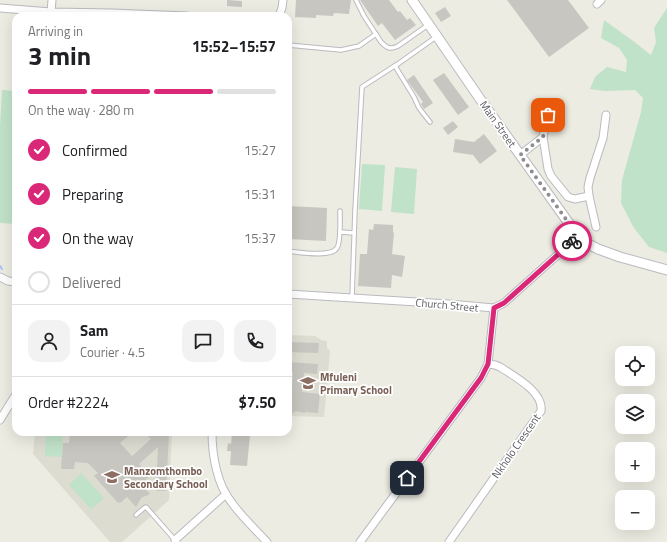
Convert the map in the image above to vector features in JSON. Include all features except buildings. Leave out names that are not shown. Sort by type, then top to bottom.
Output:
[{"type":"street","points":[[0,8],[51,12],[52,0]]},
{"type":"street","points":[[280,12],[283,0]]},
{"type":"street","name":"Main Street","points":[[412,0],[578,236]]},
{"type":"street","name":"Main Street","points":[[418,0],[420,10]]},
{"type":"street","points":[[550,104],[543,137],[548,169],[554,180],[568,197],[578,199],[589,196]]},
{"type":"street","points":[[596,227],[589,196],[588,182],[602,138],[606,115]]},
{"type":"street","points":[[520,155],[543,137]]},
{"type":"street","points":[[578,236],[586,243],[598,249],[667,270]]},
{"type":"street","name":"Church Street","points":[[292,294],[494,308],[510,298],[578,236]]},
{"type":"street","points":[[0,276],[8,281],[12,282]]},
{"type":"street","points":[[360,542],[481,378],[488,364],[494,308]]},
{"type":"street","name":"Nkholo Crescent","points":[[449,542],[541,411],[541,404],[536,394],[530,388],[500,367],[488,364]]},
{"type":"street","points":[[0,420],[12,400]]},
{"type":"street","points":[[212,436],[214,463],[226,494],[231,502],[267,542]]},
{"type":"street","points":[[176,541],[226,494]]},
{"type":"lane","points":[[356,0],[364,16],[376,34],[385,46],[389,48],[393,49],[429,25]]},
{"type":"lane","points":[[292,46],[341,50],[359,46],[376,34]]},
{"type":"lane","points":[[352,298],[362,87],[437,36]]},
{"type":"lane","points":[[396,65],[419,108],[430,122]]},
{"type":"lane","points":[[292,251],[329,253],[334,251],[337,248],[340,232],[340,211]]},
{"type":"lane","points":[[340,232],[354,233]]},
{"type":"lane","points":[[136,516],[145,507],[176,541]]},
{"type":"shaded area","name":"Mfuleni Primary School","points":[[292,335],[315,336],[321,340],[327,341],[327,348],[330,351],[324,417],[292,416]]},
{"type":"shaded area","name":"Manzomthombo Secondary School","points":[[35,436],[172,436],[169,500],[122,542],[110,542],[33,454]]},
{"type":"green space","points":[[667,8],[667,253],[649,247],[634,228],[621,203],[622,180],[641,112],[643,98],[635,90],[605,91],[590,89],[595,77],[607,67],[626,72],[627,60],[619,48],[601,38],[604,20],[651,55],[656,42],[654,28]]},
{"type":"green space","points":[[2,90],[12,91],[12,224],[0,223],[0,126]]},
{"type":"green space","points":[[362,164],[385,165],[382,211],[359,209]]},
{"type":"green space","points":[[395,167],[417,169],[414,214],[391,212]]},
{"type":"green space","points":[[46,436],[63,436],[62,457],[45,456]]},
{"type":"green space","points":[[81,473],[104,498],[91,509],[69,485]]},
{"type":"way so far","points":[[548,115],[543,137],[520,155],[578,236],[572,241]]},
{"type":"place","name":"Mfuleni Primary School","points":[[308,383]]},
{"type":"place","name":"Manzomthombo Secondary School","points":[[112,477]]},
{"type":"route","points":[[407,478],[481,378],[488,364],[494,308],[504,303],[572,241]]}]
